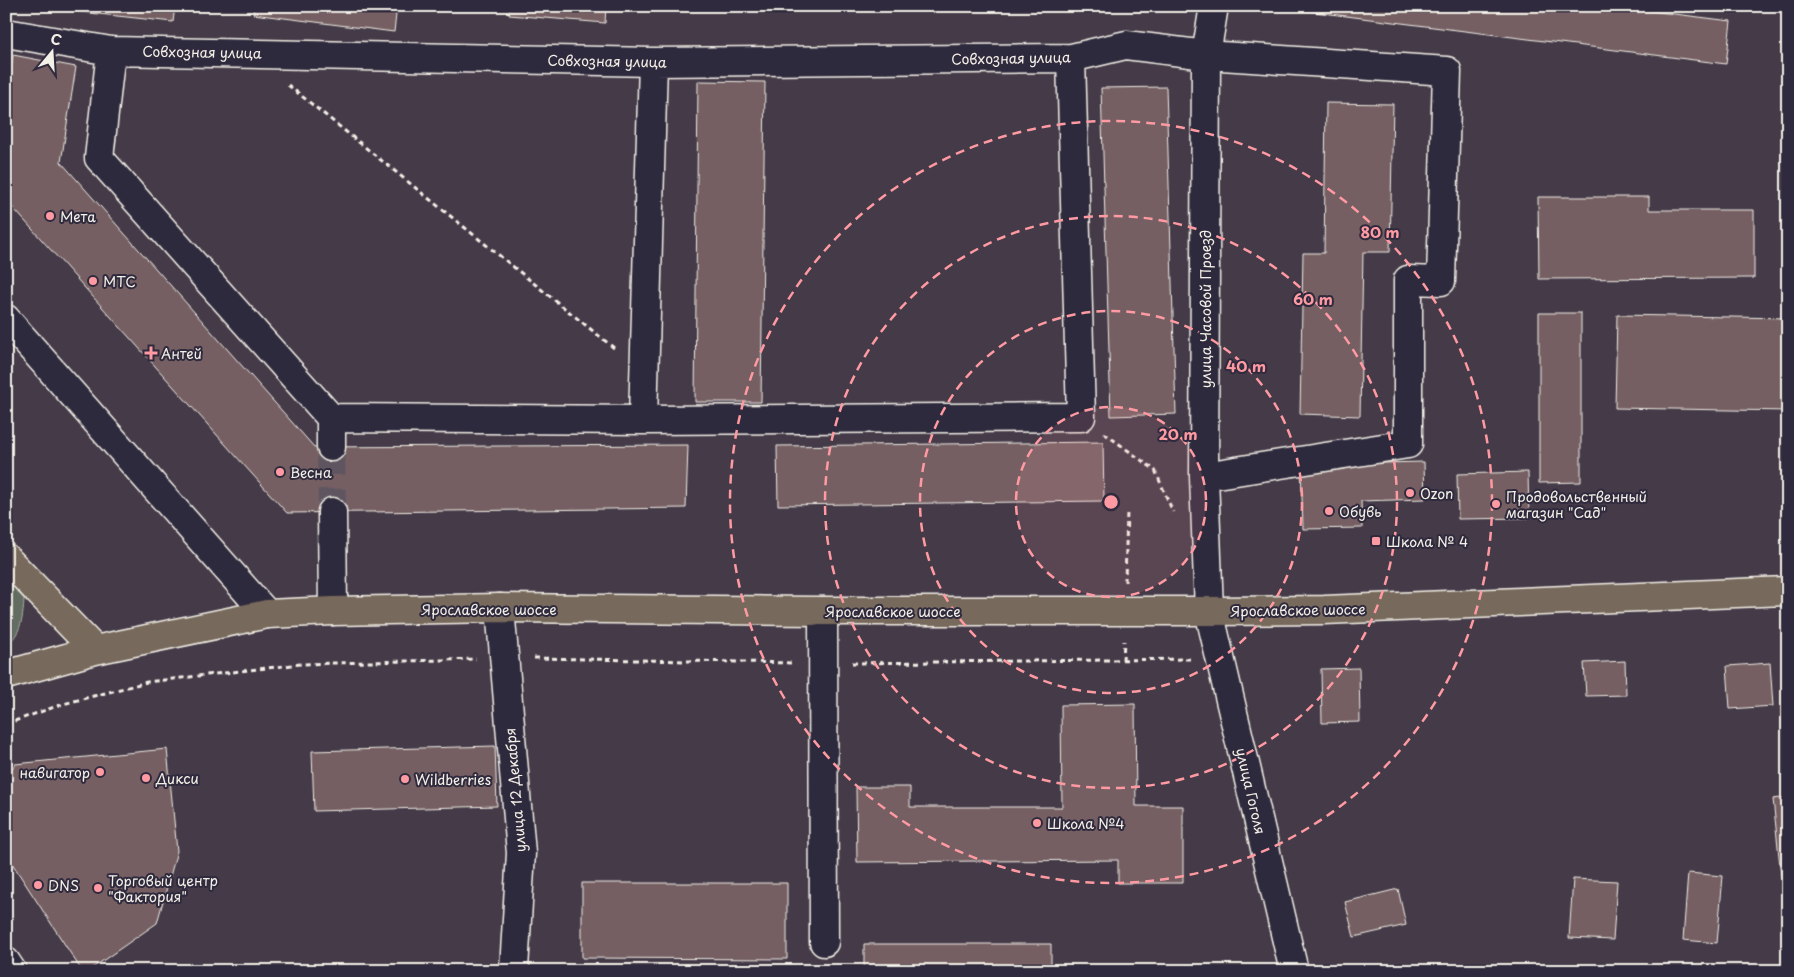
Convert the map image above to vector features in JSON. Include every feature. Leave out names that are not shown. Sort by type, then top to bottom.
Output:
[{"type":"main road","points":[[6,558],[95,650]]},
{"type":"main road","name":"Ярославское шоссе","points":[[6,675],[95,650],[267,614],[500,608],[1209,612],[1324,610],[1788,591]]},
{"type":"street","name":"улица Часовой Проезд","points":[[1209,612],[1204,476],[1206,55],[1214,6]]},
{"type":"street","name":"Совхозная улица","points":[[6,33],[111,50],[653,62],[1071,58],[1126,45],[1206,55],[1447,71],[1441,281],[1408,280],[1408,444],[1204,476]]},
{"type":"street","points":[[111,50],[99,158],[331,418],[331,447]]},
{"type":"street","points":[[331,418],[643,420],[1081,417],[1071,58]]},
{"type":"street","points":[[643,420],[653,62]]},
{"type":"street","points":[[6,319],[267,614]]},
{"type":"street","points":[[332,512],[334,611]]},
{"type":"street","name":"улица 12 Декабря","points":[[500,608],[521,853],[514,968],[516,971]]},
{"type":"street","points":[[824,611],[824,942]]},
{"type":"street","name":"улица Гоголя","points":[[1209,612],[1294,971]]},
{"type":"street","points":[[6,962],[12,971]]},
{"type":"path","points":[[288,85],[644,372]]},
{"type":"path","points":[[1081,417],[1155,470],[1173,512]]},
{"type":"path","points":[[6,724],[63,704],[146,682],[301,664],[504,658],[823,663],[1220,659]]},
{"type":"green space","points":[[6,578],[24,599],[21,624],[15,636],[6,645]]},
{"type":"building","points":[[80,6],[175,6],[173,22],[80,12]]},
{"type":"building","points":[[254,6],[397,6],[394,32],[253,14]]},
{"type":"building","points":[[510,6],[606,6],[605,23],[509,15]]},
{"type":"building","points":[[1267,6],[1610,6],[1731,21],[1726,64]]},
{"type":"building","points":[[13,55],[76,67],[61,162],[314,447],[688,445],[686,508],[287,513],[6,200],[6,97]]},
{"type":"building","points":[[698,81],[765,82],[761,402],[695,402]]},
{"type":"building","points":[[1166,87],[1176,414],[1111,416],[1101,88]]},
{"type":"building","points":[[1326,103],[1393,104],[1390,252],[1363,252],[1360,416],[1300,414],[1303,253],[1324,253]]},
{"type":"building","points":[[1538,197],[1649,197],[1649,210],[1754,210],[1754,278],[1539,279]]},
{"type":"building","points":[[1539,313],[1581,313],[1581,482],[1539,483]]},
{"type":"building","points":[[1617,315],[1788,318],[1788,411],[1615,408]]},
{"type":"building","points":[[1103,442],[1104,501],[778,505],[777,446]]},
{"type":"building","points":[[1424,462],[1425,499],[1361,501],[1362,528],[1303,529],[1301,465]]},
{"type":"building","points":[[1528,472],[1529,518],[1458,519],[1457,474]]},
{"type":"building","points":[[1625,661],[1626,695],[1586,696],[1584,663]]},
{"type":"building","points":[[1770,663],[1773,706],[1730,709],[1727,666]]},
{"type":"building","points":[[1359,668],[1360,722],[1322,723],[1321,669]]},
{"type":"building","points":[[1135,704],[1136,806],[1183,806],[1183,883],[1118,883],[1118,860],[857,862],[856,787],[910,787],[910,807],[1062,807],[1061,705]]},
{"type":"building","name":"Wildberries","points":[[495,746],[497,806],[314,811],[312,751]]},
{"type":"building","name":"Торговый центр \"Фактория\"","points":[[167,749],[177,851],[157,923],[88,971],[82,971],[6,854],[6,777],[15,764]]},
{"type":"building","points":[[1788,797],[1788,876],[1781,876],[1773,799]]},
{"type":"building","points":[[1688,873],[1723,876],[1717,943],[1683,940]]},
{"type":"building","points":[[1573,879],[1617,881],[1613,940],[1569,938]]},
{"type":"building","points":[[582,883],[787,883],[787,959],[582,958]]},
{"type":"building","points":[[1398,889],[1406,925],[1354,937],[1345,902]]},
{"type":"building","points":[[864,944],[1051,944],[1051,971],[864,971]]},
{"type":"tunnel","points":[[331,447],[332,512]]},
{"type":"place","name":"Мета","points":[[50,216]]},
{"type":"place","name":"МТС","points":[[93,281]]},
{"type":"place","name":"Антей","points":[[151,353]]},
{"type":"place","name":"Весна","points":[[280,472]]},
{"type":"place","name":"Ozon","points":[[1410,493]]},
{"type":"place","name":"Продовольственный магазин \"Сад\"","points":[[1496,504]]},
{"type":"place","name":"Обувь","points":[[1329,511]]},
{"type":"place","name":"Школа № 4","points":[[1376,541]]},
{"type":"place","name":"навигатор","points":[[100,772]]},
{"type":"place","name":"Дикси","points":[[146,778]]},
{"type":"place","name":"Wildberries","points":[[405,779]]},
{"type":"place","name":"Школа №4","points":[[1037,823]]},
{"type":"place","name":"DNS","points":[[38,885]]},
{"type":"place","name":"Торговый центр \"Фактория\"","points":[[98,888]]}]
